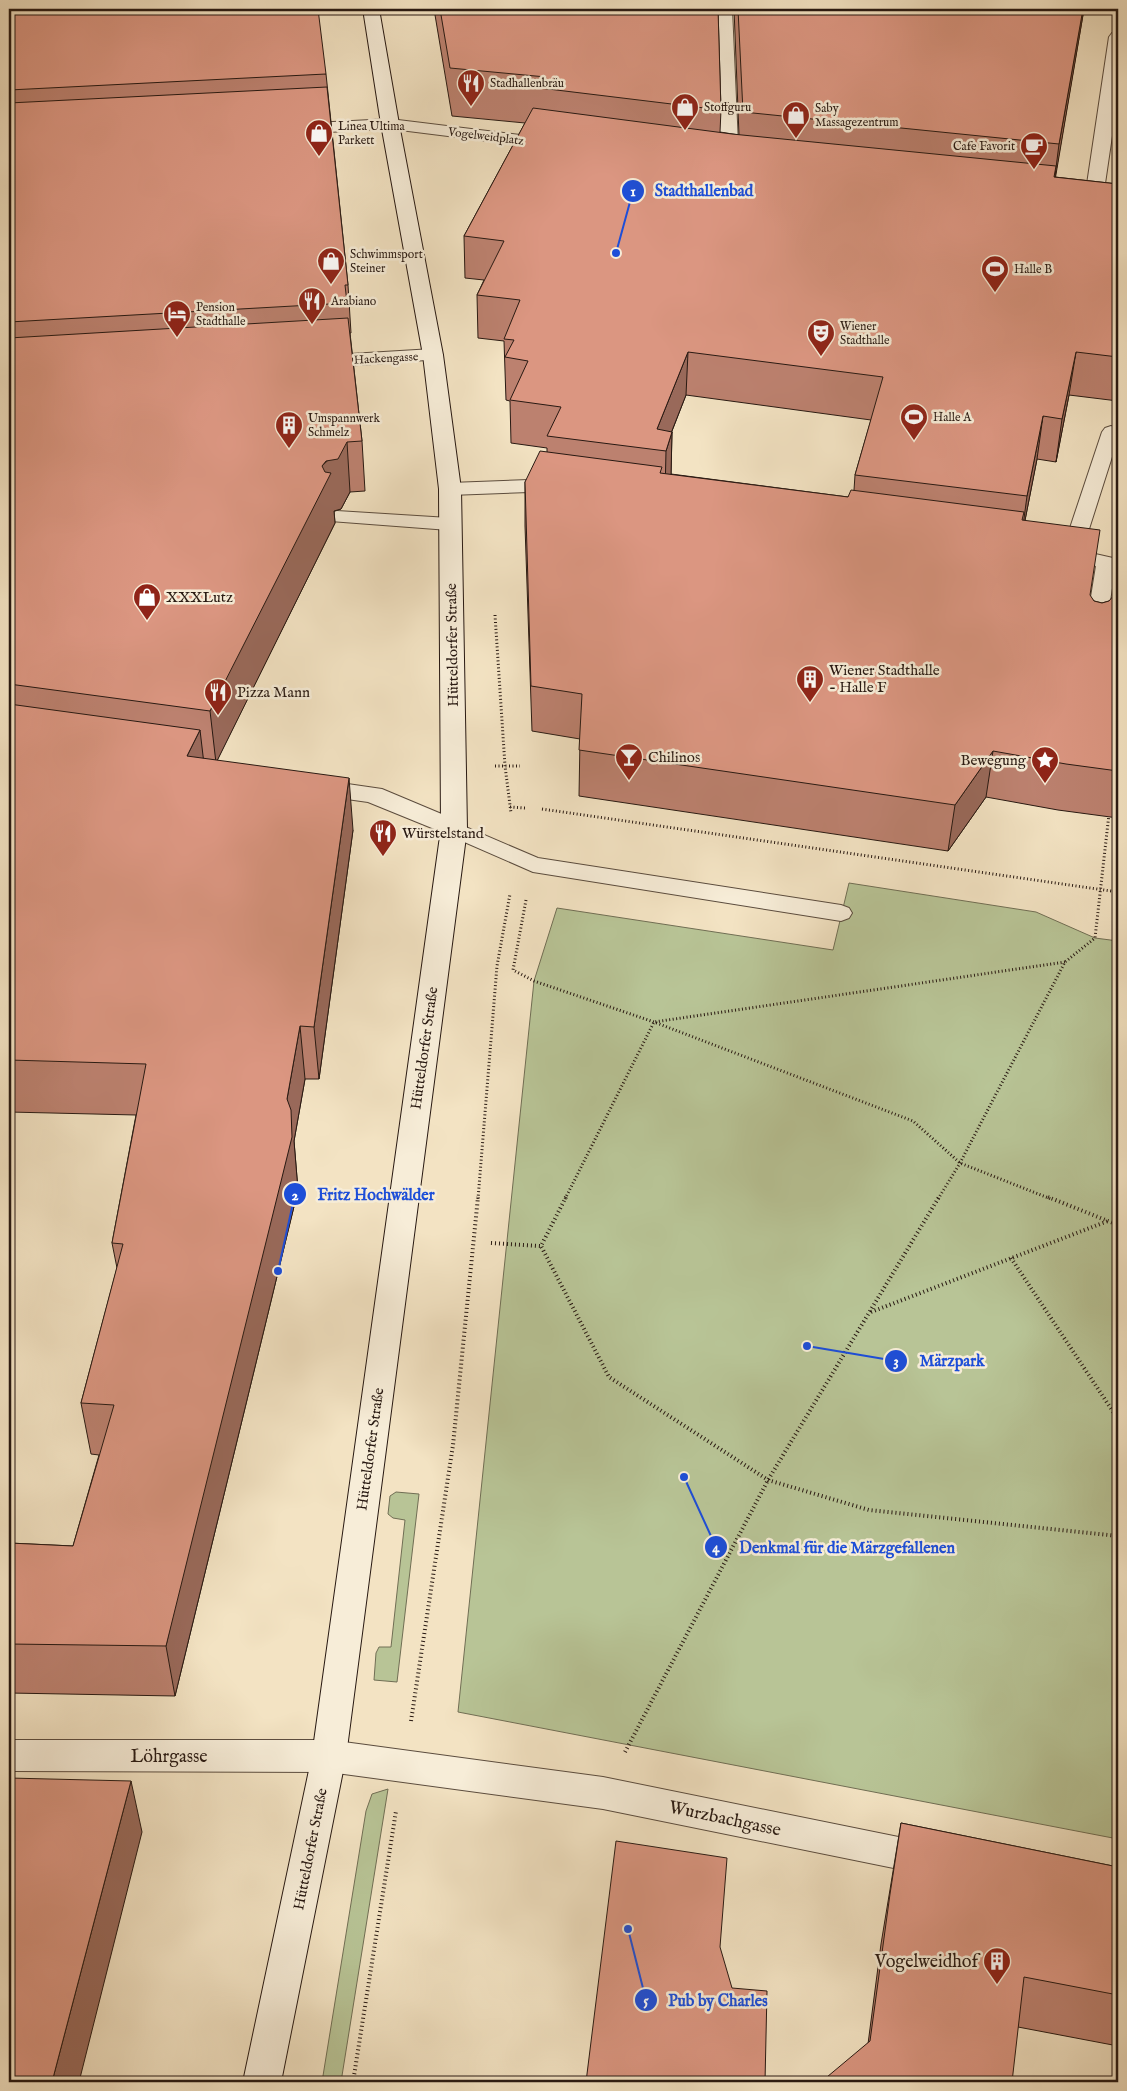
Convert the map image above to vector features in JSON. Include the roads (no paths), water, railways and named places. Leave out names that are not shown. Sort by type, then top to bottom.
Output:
[{"type":"main road","name":"Hütteldorfer Straße","points":[[262,2082],[329,1756],[454,829],[450,489],[433,355],[390,124],[371,9]]},
{"type":"main road","points":[[724,9],[730,166]]},
{"type":"main road","points":[[1074,202],[1102,205],[1118,37]]},
{"type":"main road","name":"Vogelweidplatz","points":[[282,129],[390,124],[574,147]]},
{"type":"main road","points":[[710,164],[749,168]]},
{"type":"main road","name":"Hackengasse","points":[[295,363],[433,355]]},
{"type":"main road","points":[[294,784],[373,795],[454,829]]},
{"type":"main road","name":"Löhrgasse","points":[[9,1756],[329,1756]]},
{"type":"main road","name":"Wurzbachgasse","points":[[329,1756],[604,1793],[963,1866]]},
{"type":"lane","points":[[1071,555],[1111,432]]},
{"type":"lane","points":[[450,489],[529,486],[578,492]]},
{"type":"lane","points":[[338,517],[449,524]]},
{"type":"lane","points":[[1051,552],[1106,562],[1094,640]]},
{"type":"lane","points":[[454,829],[524,861],[841,913]]},
{"type":"place","name":"Stadhallenbräu","points":[[471,107]]},
{"type":"place","name":"Stoffguru","points":[[685,131]]},
{"type":"place","name":"Saby Massagezentrum","points":[[796,139]]},
{"type":"place","name":"Linea Ultima Parkett","points":[[319,157]]},
{"type":"place","name":"Cafe Favorit","points":[[1034,170]]},
{"type":"place","name":"Stadthallenbad","points":[[616,253]]},
{"type":"place","name":"Schwimmsport Steiner","points":[[331,285]]},
{"type":"place","name":"Halle B","points":[[995,293]]},
{"type":"place","name":"Arabiano","points":[[312,325]]},
{"type":"place","name":"Pension Stadthalle","points":[[177,338]]},
{"type":"place","name":"Wiener Stadthalle","points":[[821,357]]},
{"type":"place","name":"Halle A","points":[[914,441]]},
{"type":"place","name":"Umspannwerk Schmelz","points":[[289,449]]},
{"type":"place","name":"XXXLutz","points":[[147,621]]},
{"type":"place","name":"Wiener Stadthalle - Halle F","points":[[810,703]]},
{"type":"place","name":"Pizza Mann","points":[[218,716]]},
{"type":"place","name":"Chilinos","points":[[629,781]]},
{"type":"place","name":"Bewegung","points":[[1045,784]]},
{"type":"place","name":"Würstelstand","points":[[383,857]]},
{"type":"place","name":"Fritz Hochwälder","points":[[278,1271]]},
{"type":"place","name":"Märzpark","points":[[807,1346]]},
{"type":"place","name":"Denkmal für die Märzgefallenen","points":[[684,1477]]},
{"type":"place","name":"Pub by Charles","points":[[628,1929]]},
{"type":"place","name":"Vogelweidhof","points":[[997,1985]]}]
